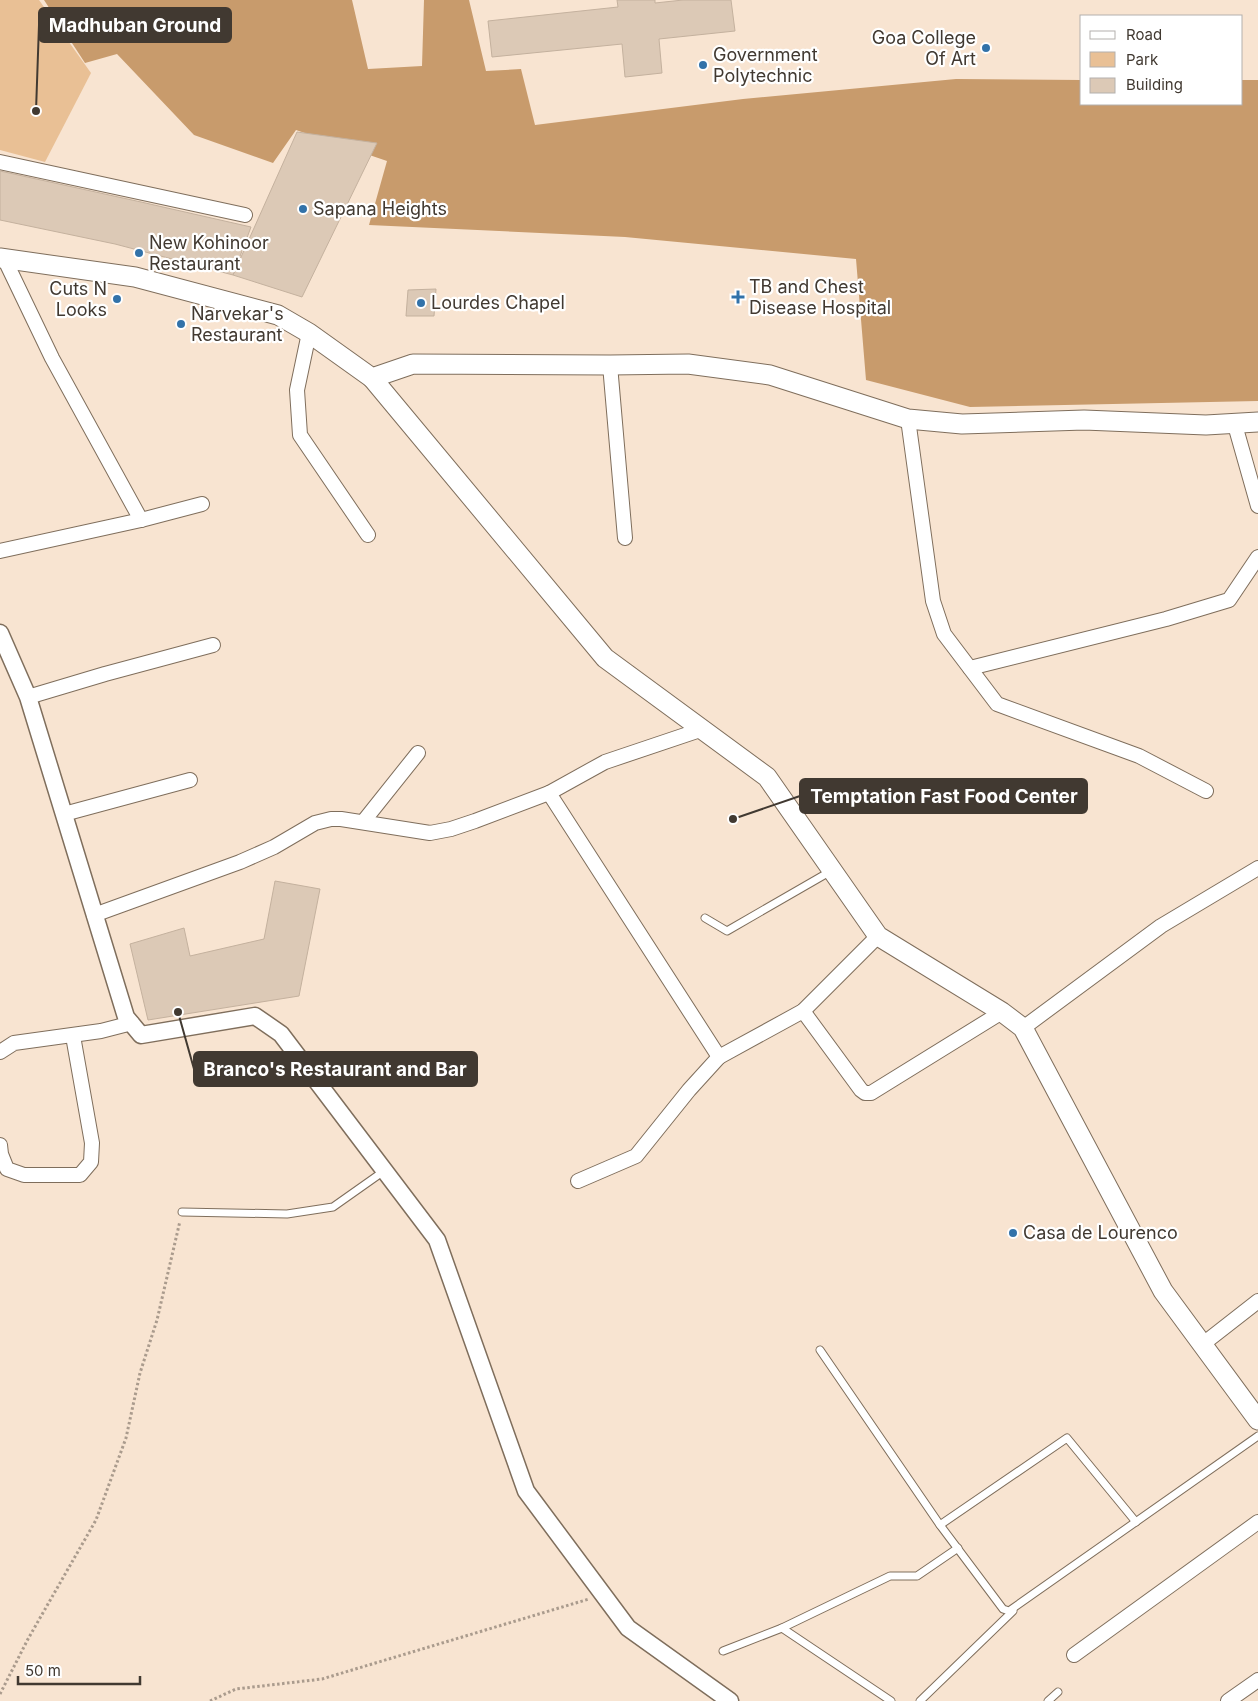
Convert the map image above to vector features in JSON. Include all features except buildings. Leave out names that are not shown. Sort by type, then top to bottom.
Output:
[{"type":"main road","points":[[2,258],[135,277],[278,315],[309,333],[372,378],[605,658],[767,777],[878,936],[1002,1012],[1023,1028],[1163,1291],[1258,1420]]},
{"type":"main road","points":[[372,378],[413,364],[688,364],[770,375],[908,419],[962,424],[1084,420],[1206,426],[1258,422]]},
{"type":"street","points":[[0,162],[245,215]]},
{"type":"street","points":[[2,258],[52,358],[141,520]]},
{"type":"street","points":[[309,333],[297,390],[300,435],[368,536]]},
{"type":"street","points":[[610,365],[625,538]]},
{"type":"street","points":[[908,419],[933,601],[944,634],[997,704],[1139,756],[1206,791]]},
{"type":"street","points":[[1235,425],[1258,506]]},
{"type":"street","points":[[0,550],[141,520],[202,504]]},
{"type":"street","points":[[970,668],[1166,619],[1229,600],[1258,557]]},
{"type":"street","points":[[0,632],[28,697],[126,1017],[141,1035],[255,1016],[281,1034],[437,1240],[526,1490],[628,1628],[730,1701]]},
{"type":"street","points":[[28,697],[213,645]]},
{"type":"street","points":[[94,915],[240,862],[274,847],[315,823],[331,819],[341,819],[430,833],[451,829],[475,822],[549,793],[605,762],[703,729]]},
{"type":"street","points":[[363,822],[418,753]]},
{"type":"street","points":[[64,814],[190,780]]},
{"type":"street","points":[[549,793],[718,1056]]},
{"type":"street","points":[[1023,1028],[1161,926],[1258,868]]},
{"type":"street","points":[[578,1181],[636,1156],[718,1056],[803,1011],[878,936]]},
{"type":"street","points":[[803,1011],[865,1093],[871,1093],[1002,1012]]},
{"type":"street","points":[[0,1052],[14,1043],[73,1036],[132,1023]]},
{"type":"street","points":[[0,1145],[1,1154],[8,1169],[24,1175],[80,1175],[91,1162],[92,1143],[73,1036]]},
{"type":"street","points":[[1203,1344],[1258,1301]]},
{"type":"street","points":[[1074,1655],[1258,1522]]},
{"type":"street","points":[[1228,1701],[1258,1680]]},
{"type":"lane","points":[[705,918],[728,932],[831,870]]},
{"type":"lane","points":[[182,1212],[287,1214],[333,1207],[384,1171]]},
{"type":"lane","points":[[820,1350],[940,1525],[1003,1609],[1008,1612],[1015,1609]]},
{"type":"lane","points":[[920,1701],[1015,1609],[1258,1436]]},
{"type":"lane","points":[[940,1525],[1068,1438],[1136,1522]]},
{"type":"lane","points":[[723,1651],[782,1628],[890,1576],[917,1576],[958,1548]]},
{"type":"lane","points":[[782,1628],[891,1701]]},
{"type":"lane","points":[[1048,1701],[1058,1692]]},
{"type":"path","points":[[0,1694],[28,1639],[96,1520],[126,1438],[140,1373],[157,1320],[182,1212]]},
{"type":"path","points":[[210,1701],[236,1689],[322,1679],[604,1595]]},
{"type":"green space","points":[[0,0],[39,0],[91,73],[45,162],[0,150]]},
{"type":"shaded area","points":[[44,0],[352,0],[368,69],[422,66],[424,0],[469,0],[486,71],[521,69],[535,125],[743,99],[956,79],[1080,80],[1080,105],[1243,105],[1243,80],[1258,80],[1258,401],[970,407],[866,380],[856,259],[625,237],[369,225],[387,161],[296,130],[273,163],[194,135],[117,54],[85,63]]},
{"type":"place","name":"Goa College Of Art","points":[[986,48]]},
{"type":"place","name":"Government Polytechnic","points":[[703,65]]},
{"type":"place","name":"Madhuban Ground","points":[[36,111]]},
{"type":"place","name":"Sapana Heights","points":[[303,209]]},
{"type":"place","name":"New Kohinoor Restaurant","points":[[139,253]]},
{"type":"place","name":"TB and Chest Disease Hospital","points":[[738,297]]},
{"type":"place","name":"Cuts N Looks","points":[[117,299]]},
{"type":"place","name":"Lourdes Chapel","points":[[421,303]]},
{"type":"place","name":"Narvekar's Restaurant","points":[[181,324]]},
{"type":"place","name":"Temptation Fast Food Center","points":[[733,819]]},
{"type":"place","name":"Branco's Restaurant and Bar","points":[[178,1012]]},
{"type":"place","name":"Casa de Lourenco","points":[[1013,1233]]}]
